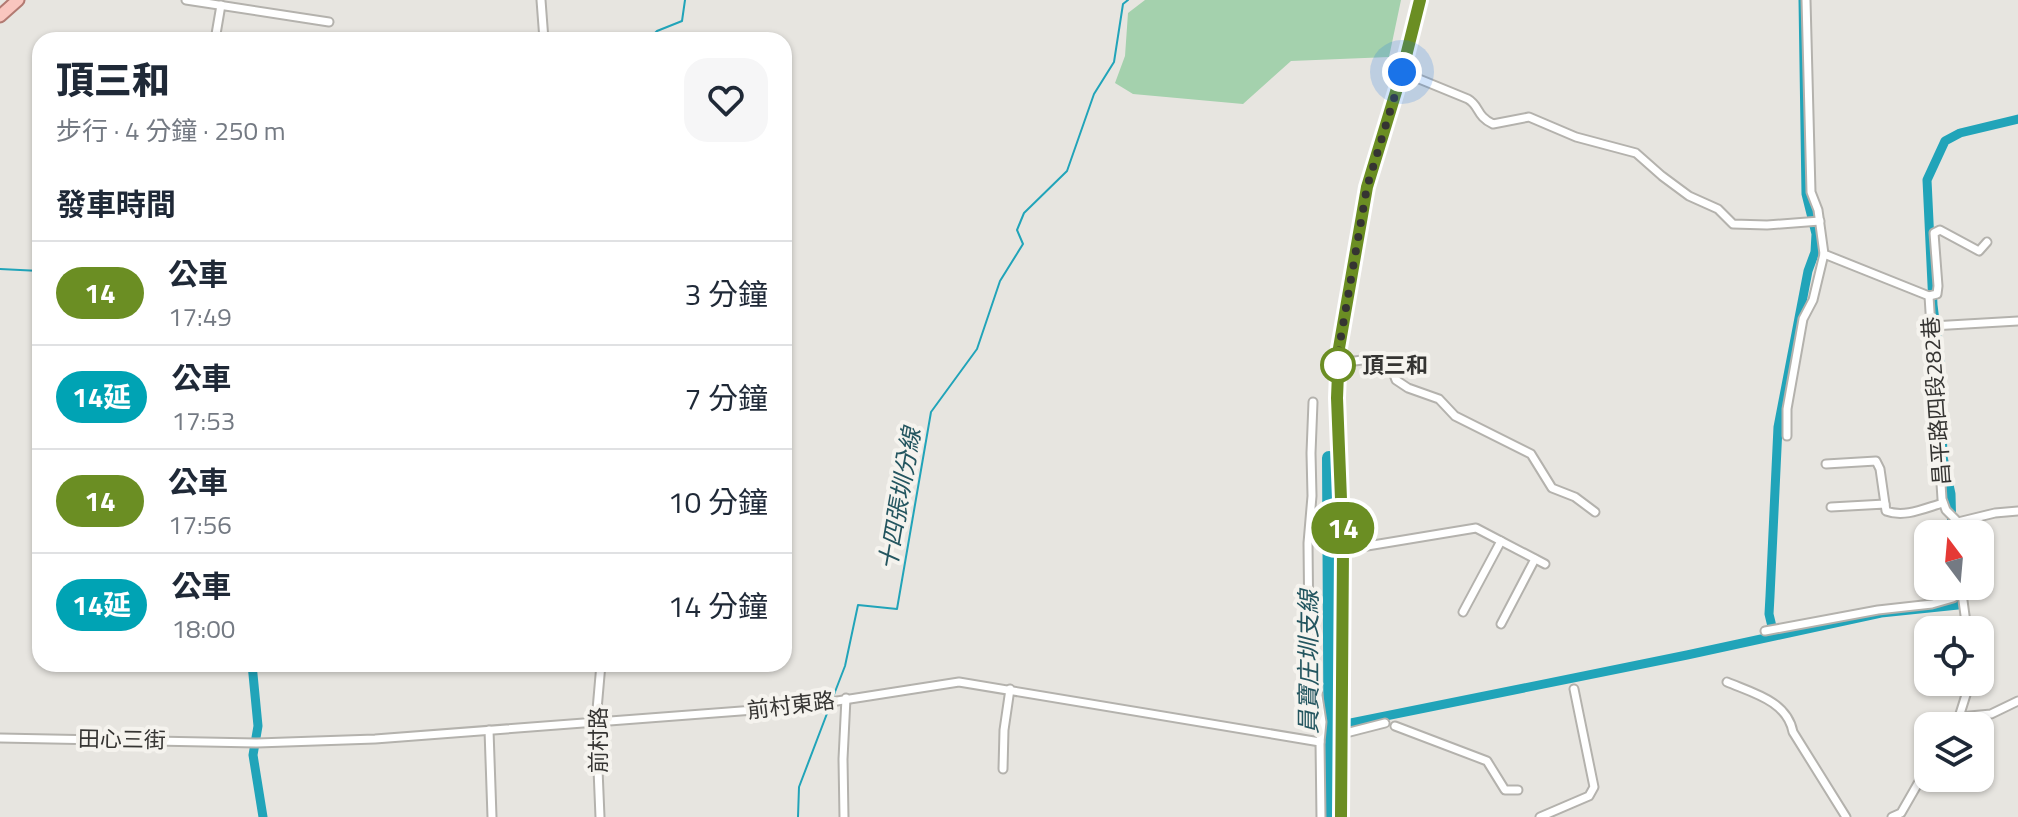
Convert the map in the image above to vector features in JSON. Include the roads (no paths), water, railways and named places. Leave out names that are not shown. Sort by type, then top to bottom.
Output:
[{"type":"main road","points":[[0,16],[18,0]]},
{"type":"street","points":[[186,0],[329,22]]},
{"type":"street","points":[[541,0],[543,32]]},
{"type":"street","points":[[1341,817],[1343,550],[1337,398],[1339,348],[1364,197],[1420,0]]},
{"type":"street","points":[[1787,436],[1787,409],[1803,319],[1813,300],[1824,254],[1820,221],[1811,192],[1806,0]]},
{"type":"street","points":[[216,32],[221,5]]},
{"type":"street","points":[[1402,72],[1468,99],[1473,102],[1479,115],[1493,124],[1529,117],[1576,137],[1636,153],[1680,190],[1718,209],[1733,224],[1757,226],[1820,221]]},
{"type":"street","points":[[1929,296],[1937,294],[1938,286],[1934,233],[1940,230],[1979,251],[1987,242]]},
{"type":"street","name":"昌平路四段282巷","points":[[1824,254],[1929,296],[1938,453],[1945,506],[1956,520]]},
{"type":"street","points":[[1932,326],[2018,321]]},
{"type":"street","points":[[1339,363],[1378,358],[1389,362],[1396,380],[1408,388],[1439,399],[1455,416],[1531,454],[1552,488],[1575,497],[1595,512]]},
{"type":"street","points":[[1313,402],[1308,543],[1309,637],[1322,722],[1321,817]]},
{"type":"street","points":[[1826,464],[1876,461],[1886,511],[1894,514],[1945,506]]},
{"type":"street","points":[[1831,507],[1885,504]]},
{"type":"street","points":[[1956,520],[2018,511]]},
{"type":"street","points":[[1343,550],[1476,528],[1545,564]]},
{"type":"street","points":[[1463,612],[1501,541]]},
{"type":"street","points":[[1501,624],[1535,559]]},
{"type":"street","points":[[1765,631],[1946,600]]},
{"type":"street","name":"前村路","points":[[600,672],[596,721],[600,817]]},
{"type":"street","name":"前村東路","points":[[257,743],[375,739],[805,706],[959,682],[1320,742]]},
{"type":"street","points":[[1727,682],[1782,708],[1791,720],[1793,732],[1846,817]]},
{"type":"street","points":[[1003,769],[1004,730],[1010,689]]},
{"type":"street","points":[[1540,817],[1589,796],[1594,787],[1574,689]]},
{"type":"street","points":[[844,817],[846,698]]},
{"type":"street","points":[[1994,713],[2018,701]]},
{"type":"street","points":[[1342,734],[1385,723]]},
{"type":"street","points":[[1395,726],[1487,761],[1505,790],[1518,790]]},
{"type":"street","points":[[489,730],[492,817]]},
{"type":"street","name":"田心三街","points":[[0,738],[257,743]]},
{"type":"street","points":[[1892,817],[1900,815],[1914,790]]},
{"type":"waterway","points":[[656,32],[682,21],[685,0]]},
{"type":"waterway","name":"十四張圳分線","points":[[833,697],[845,666],[858,605],[897,609],[931,412],[977,349],[1000,281],[1023,244],[1017,230],[1024,213],[1067,171],[1094,94],[1114,62],[1123,4],[1128,0]]},
{"type":"waterway","points":[[1774,635],[1769,614],[1778,427],[1808,271],[1815,252],[1816,234],[1806,194],[1803,0]]},
{"type":"waterway","points":[[1952,520],[1951,494],[1943,457],[1940,361],[1933,305],[1927,180],[1945,141],[1960,133],[2018,119]]},
{"type":"waterway","points":[[0,269],[32,271]]},
{"type":"waterway","name":"員寶庄圳支線","points":[[1329,458],[1331,817]]},
{"type":"waterway","points":[[1331,727],[1881,613],[1958,605],[1957,600]]},
{"type":"waterway","points":[[253,672],[258,726],[253,755],[263,817]]},
{"type":"waterway","name":"十四張圳分線","points":[[798,817],[799,787],[831,703]]},
{"type":"place","name":"頂三和","points":[[1338,365]]}]
